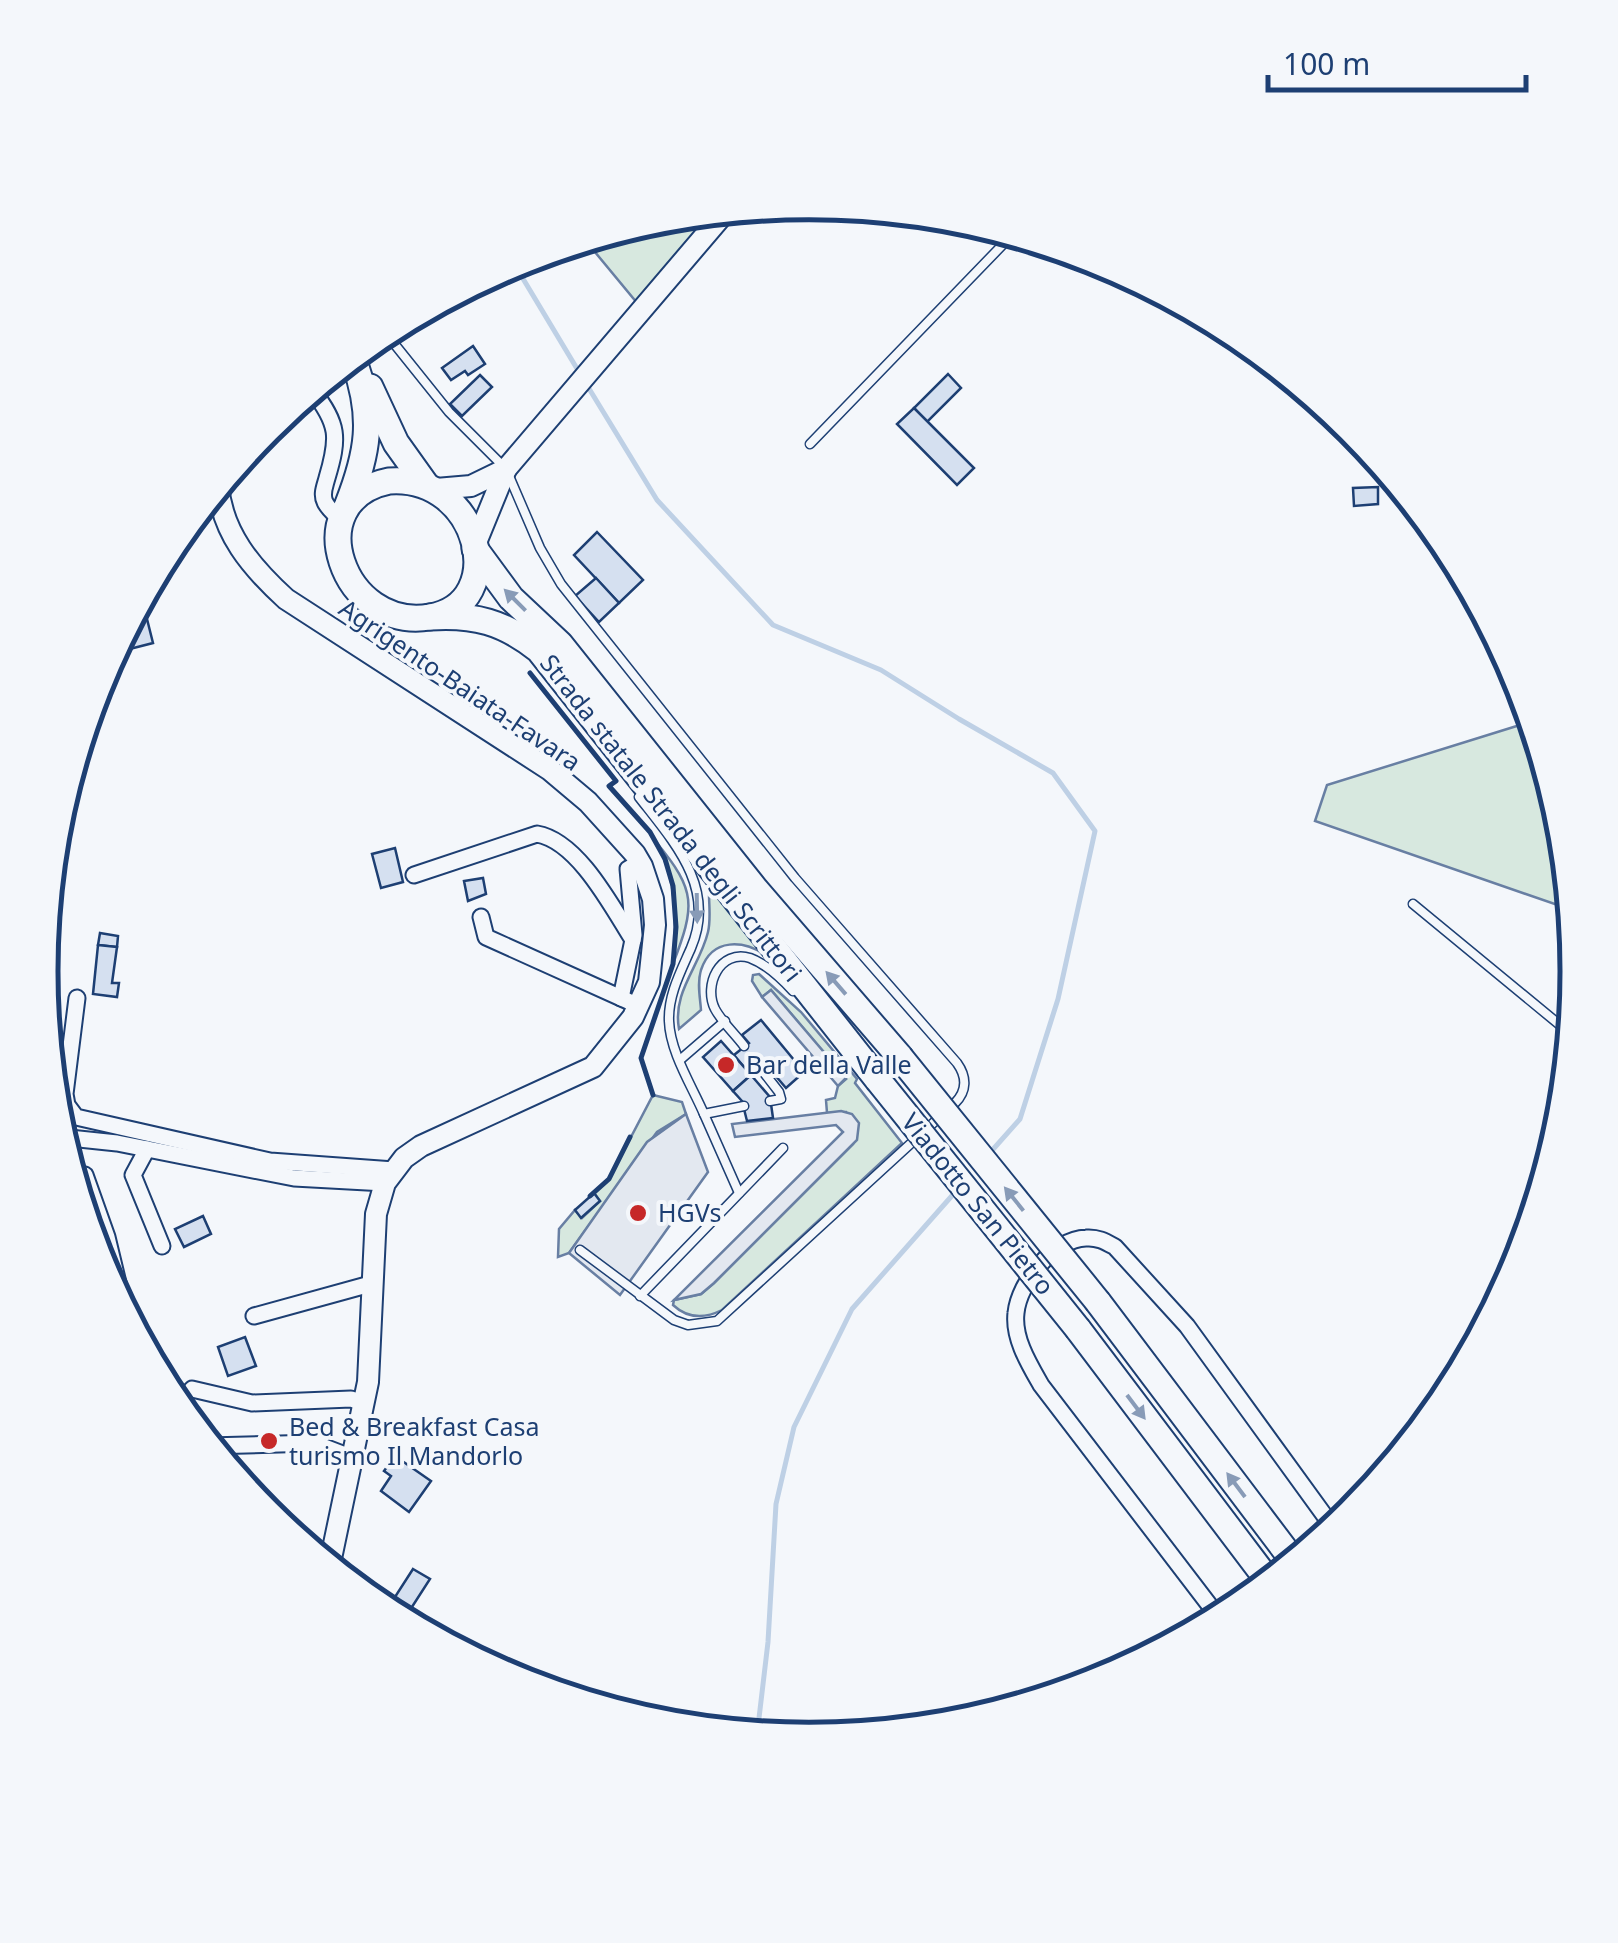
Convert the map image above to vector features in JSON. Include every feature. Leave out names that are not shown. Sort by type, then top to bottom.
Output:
[{"type":"main road","points":[[356,372],[364,400],[368,446],[343,516],[338,539],[341,562],[362,596],[389,614],[430,617],[454,607],[466,594],[474,577],[475,546],[462,512],[431,487],[396,443],[359,370]]},
{"type":"main road","points":[[343,516],[363,491],[380,483],[398,480],[431,487]]},
{"type":"main road","name":"Strada statale Strada degli Scrittori","points":[[475,546],[511,598],[560,644],[756,890],[900,1056]]},
{"type":"main road","name":"Strada statale Strada degli Scrittori","points":[[430,617],[458,615],[490,620],[518,633],[539,650],[878,1080]]},
{"type":"main road","name":"Viadotto San Pietro","points":[[900,1056],[1098,1302],[1286,1551]]},
{"type":"main road","name":"Viadotto San Pietro","points":[[878,1080],[1078,1329],[1261,1571]]},
{"type":"street","points":[[475,546],[506,470],[713,226]]},
{"type":"street","points":[[320,401],[336,432],[337,444],[323,495],[327,505],[343,516]]},
{"type":"street","points":[[431,487],[471,486],[506,470]]},
{"type":"street","name":"Agrigento-Baiata-Favara","points":[[221,504],[238,546],[260,575],[286,598],[550,770],[588,802],[640,862],[654,899],[656,940],[649,982],[630,1002],[614,1045],[593,1067],[438,1136],[404,1158],[390,1176]]},
{"type":"street","points":[[414,875],[537,834],[546,835],[574,856],[633,940]]},
{"type":"street","points":[[481,916],[486,936],[630,1002],[633,940],[628,870],[640,862]]},
{"type":"street","points":[[66,1084],[77,998]]},
{"type":"street","points":[[71,1110],[76,1117],[270,1161],[390,1176]]},
{"type":"street","points":[[77,1139],[294,1178],[390,1176]]},
{"type":"street","points":[[148,1149],[133,1174],[162,1246]]},
{"type":"street","points":[[332,1552],[364,1403],[376,1214],[390,1176]]},
{"type":"street","points":[[89,1187],[108,1241]]},
{"type":"street","points":[[1210,1607],[1041,1385],[1025,1356],[1015,1315],[1019,1299],[1026,1283],[1067,1242],[1100,1239],[1115,1248],[1186,1326],[1325,1517]]},
{"type":"street","points":[[254,1316],[374,1283]]},
{"type":"street","points":[[192,1389],[252,1404],[351,1400],[364,1403]]},
{"type":"street","points":[[227,1446],[314,1444],[352,1458]]},
{"type":"lane","points":[[810,444],[1002,245]]},
{"type":"lane","points":[[395,345],[449,412],[506,470],[540,548],[561,584],[783,864],[957,1064],[965,1079],[955,1103],[717,1321],[688,1325],[674,1320],[580,1250]]},
{"type":"lane","points":[[539,650],[550,681],[677,846],[694,878],[700,917],[670,1005],[671,1035],[739,1193]]},
{"type":"lane","points":[[1414,904],[1559,1023]]},
{"type":"lane","points":[[744,1046],[712,996],[713,978],[728,959],[753,959],[788,985],[878,1080]]},
{"type":"lane","points":[[681,1060],[725,1021]]},
{"type":"lane","points":[[758,1064],[779,1092],[781,1099],[770,1101]]},
{"type":"lane","points":[[704,1114],[744,1106]]},
{"type":"lane","points":[[640,1296],[783,1148]]},
{"type":"shaded area","points":[[702,227],[638,304],[595,252]]},
{"type":"shaded area","points":[[1519,725],[1546,825],[1557,905],[1315,821],[1327,785]]},
{"type":"shaded area","points":[[656,842],[679,874],[688,900],[685,927],[673,964],[672,886]]},
{"type":"shaded area","points":[[715,888],[767,956],[739,945],[713,952],[700,975],[701,1010],[679,1029],[679,1003],[708,932],[709,893]]},
{"type":"shaded area","points":[[759,974],[801,1012],[857,1079],[855,1083],[902,1143],[722,1310],[690,1315],[673,1305],[674,1300],[701,1294],[714,1283],[853,1144],[846,1112],[827,1113],[826,1100],[835,1098],[838,1086],[846,1079],[771,990],[762,997],[752,981],[753,975]]},
{"type":"shaded area","points":[[771,990],[846,1078],[838,1086],[762,997]]},
{"type":"shaded area","points":[[653,1095],[682,1102],[686,1114],[657,1132],[569,1253],[558,1257],[559,1229],[575,1210],[582,1218],[600,1201],[594,1193],[609,1179]]},
{"type":"shaded area","points":[[841,1111],[852,1114],[859,1123],[857,1140],[714,1283],[701,1294],[674,1300],[843,1132],[836,1125],[735,1137],[732,1124]]},
{"type":"shaded area","name":"HGVs","points":[[686,1114],[708,1172],[620,1295],[569,1253],[647,1142]]},
{"type":"building","points":[[473,346],[485,364],[451,380],[442,368]]},
{"type":"building","points":[[948,374],[961,388],[927,422],[914,408]]},
{"type":"building","points":[[480,375],[492,387],[462,416],[450,404]]},
{"type":"building","points":[[914,408],[974,468],[957,485],[897,424]]},
{"type":"building","points":[[1378,487],[1378,504],[1354,506],[1353,488]]},
{"type":"building","points":[[597,532],[643,580],[619,603],[574,555]]},
{"type":"building","points":[[596,578],[619,603],[599,622],[575,596]]},
{"type":"building","points":[[147,617],[153,643],[131,649]]},
{"type":"building","points":[[395,848],[403,882],[381,888],[372,854]]},
{"type":"building","points":[[483,878],[486,894],[468,901],[464,881]]},
{"type":"building","points":[[100,933],[118,936],[117,947],[98,945]]},
{"type":"building","points":[[98,945],[117,947],[112,983],[119,983],[117,997],[93,994]]},
{"type":"building","points":[[761,1020],[804,1072],[786,1088],[763,1061],[749,1073],[734,1055],[749,1043],[742,1035]]},
{"type":"building","name":"Bar della Valle","points":[[721,1041],[751,1075],[733,1091],[703,1057]]},
{"type":"building","points":[[751,1075],[770,1097],[773,1118],[747,1121],[742,1101],[733,1091]]},
{"type":"building","points":[[594,1193],[600,1201],[581,1218],[575,1210]]},
{"type":"building","points":[[203,1216],[211,1234],[184,1247],[175,1229]]},
{"type":"building","points":[[245,1337],[256,1366],[228,1376],[218,1347]]},
{"type":"building","points":[[395,1456],[431,1481],[409,1512],[381,1491],[391,1476],[384,1471]]},
{"type":"building","points":[[413,1569],[430,1579],[411,1608],[394,1598]]},
{"type":"waterway","points":[[522,277],[579,372]]},
{"type":"waterway","points":[[585,382],[657,500],[773,625],[881,670],[1053,773],[1095,831],[1058,999],[1020,1119],[988,1155]]},
{"type":"waterway","points":[[759,1721],[768,1642],[776,1504],[794,1427],[852,1309],[957,1190]]},
{"type":"wall","points":[[530,673],[616,781],[609,786],[650,832],[665,859],[673,886],[673,964],[641,1058],[653,1095]]},
{"type":"wall","points":[[590,1196],[609,1179],[630,1137]]},
{"type":"place","name":"Bar della Valle","points":[[726,1065]]},
{"type":"place","name":"HGVs","points":[[638,1213]]},
{"type":"place","name":"Bed & Breakfast Casa turismo Il Mandorlo","points":[[269,1441]]}]
